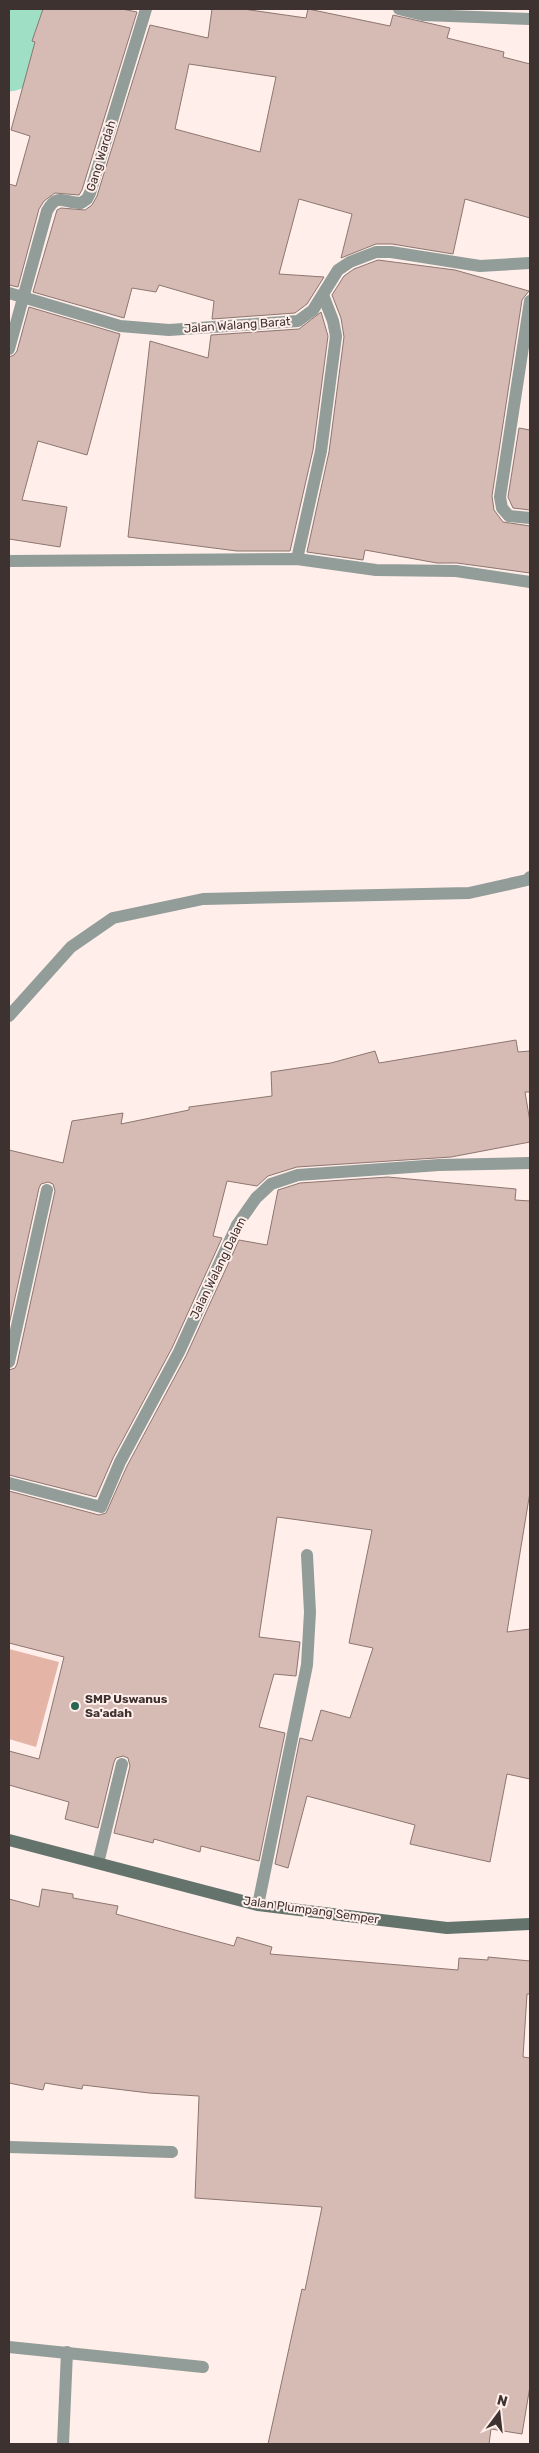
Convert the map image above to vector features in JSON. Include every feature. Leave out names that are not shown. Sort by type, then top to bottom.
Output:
[{"type":"main road","name":"Jalan Plumpang Semper","points":[[9,1840],[258,1905],[447,1928],[530,1924]]},
{"type":"street","name":"Gang Wardah","points":[[23,298],[47,211],[52,202],[58,199],[81,203],[87,199],[90,193],[146,9]]},
{"type":"street","points":[[399,9],[423,15],[530,19]]},
{"type":"street","name":"Jalan Walang Barat","points":[[9,293],[120,326],[169,330],[298,320],[313,310],[338,270],[350,262],[376,252],[390,252],[480,266],[530,263]]},
{"type":"street","points":[[297,558],[321,451],[336,336],[333,321],[323,295]]},
{"type":"street","points":[[9,349],[23,298]]},
{"type":"street","points":[[530,302],[500,497],[502,508],[509,516],[530,518]]},
{"type":"street","points":[[9,561],[297,558],[376,570],[456,571],[530,582]]},
{"type":"street","points":[[9,1016],[71,947],[113,918],[203,899],[469,893],[527,880],[530,877]]},
{"type":"street","name":"Jalan Walang Dalam","points":[[9,1483],[101,1506],[120,1462],[179,1352],[237,1225],[256,1198],[271,1184],[298,1175],[439,1165],[530,1163]]},
{"type":"street","points":[[9,1362],[47,1190]]},
{"type":"street","points":[[258,1905],[307,1665],[310,1612],[307,1555]]},
{"type":"street","points":[[98,1863],[122,1764]]},
{"type":"street","points":[[9,2147],[172,2152]]},
{"type":"street","points":[[9,2347],[203,2367]]},
{"type":"street","points":[[63,2444],[67,2352]]},
{"type":"shaded area","points":[[9,1649],[59,1662],[36,1747],[9,1739]]},
{"type":"building","points":[[43,9],[122,9],[137,12],[82,190],[79,195],[55,193],[44,201],[39,209],[18,287],[9,285],[9,184],[16,186],[30,136],[11,130],[35,42],[32,41]]},
{"type":"building","points":[[212,9],[243,9],[306,18],[308,9],[390,26],[393,15],[450,28],[447,38],[504,52],[503,57],[530,64],[530,218],[465,199],[453,254],[392,244],[376,244],[341,258],[352,214],[299,199],[279,274],[324,277],[307,304],[295,313],[212,319],[214,301],[159,285],[156,292],[132,288],[124,318],[33,292],[57,210],[61,208],[85,210],[92,205],[97,196],[150,25],[208,38]],"holes":[[[189,64],[276,77],[260,152],[175,129]]]},
{"type":"building","points":[[378,260],[455,270],[529,291],[522,300],[492,496],[494,510],[503,522],[530,526],[530,573],[457,563],[437,563],[365,550],[363,560],[307,552],[329,452],[344,337],[341,318],[332,295],[344,276],[354,269]]},
{"type":"building","points":[[29,307],[120,334],[87,455],[38,441],[22,500],[67,507],[60,547],[9,539],[9,357],[17,351]]},
{"type":"building","points":[[321,312],[328,336],[313,450],[290,551],[237,551],[128,537],[150,341],[208,358],[211,335],[299,329]]},
{"type":"building","points":[[519,428],[530,430],[530,510],[513,508],[508,497]]},
{"type":"building","points":[[516,1040],[518,1052],[530,1051],[530,1092],[525,1092],[530,1122],[530,1142],[451,1157],[297,1167],[268,1176],[257,1186],[227,1181],[213,1236],[222,1238],[172,1348],[113,1458],[96,1497],[9,1475],[9,1370],[15,1368],[17,1364],[55,1191],[53,1184],[48,1182],[41,1184],[39,1188],[9,1325],[9,1150],[63,1163],[72,1121],[123,1113],[121,1124],[189,1110],[189,1107],[272,1096],[271,1072],[331,1063],[375,1051],[379,1063]]},
{"type":"building","points":[[388,1177],[516,1189],[515,1200],[530,1201],[530,1492],[507,1632],[530,1629],[530,1779],[507,1774],[490,1862],[410,1844],[415,1825],[307,1796],[288,1868],[275,1864],[300,1738],[312,1741],[321,1710],[350,1718],[373,1648],[349,1643],[372,1530],[277,1517],[259,1637],[300,1642],[296,1676],[274,1674],[259,1727],[285,1733],[259,1861],[201,1846],[200,1852],[154,1839],[153,1843],[114,1833],[130,1766],[128,1758],[123,1756],[116,1758],[114,1762],[98,1828],[65,1819],[69,1802],[9,1785],[9,1751],[39,1759],[64,1657],[9,1643],[9,1491],[99,1515],[106,1513],[127,1466],[186,1356],[239,1240],[267,1245],[278,1190],[300,1183]]},
{"type":"building","points":[[42,1889],[73,1894],[73,1898],[118,1906],[116,1914],[234,1946],[237,1937],[272,1947],[270,1954],[458,1970],[459,1958],[488,1960],[488,1957],[530,1961],[530,1994],[527,1994],[523,2057],[530,2058],[530,2386],[522,2434],[491,2429],[489,2444],[268,2444],[302,2289],[305,2290],[322,2207],[195,2198],[199,2096],[149,2093],[83,2085],[82,2089],[45,2083],[43,2090],[9,2083],[9,1899],[39,1907]]},
{"type":"waterway","points":[[9,61],[21,9]]},
{"type":"place","name":"SMP Uswanus Sa'adah","points":[[75,1706]]}]
